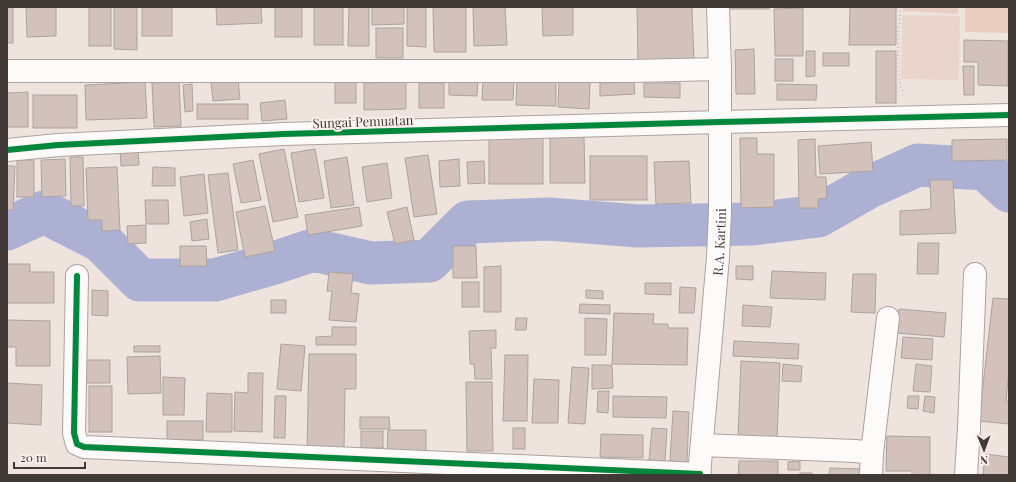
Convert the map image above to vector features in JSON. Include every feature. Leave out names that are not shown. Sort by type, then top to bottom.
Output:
[{"type":"street","name":"R.A. Kartini","points":[[700,475],[718,257],[720,212],[720,69],[718,7]]},
{"type":"street","points":[[7,71],[631,71],[720,69]]},
{"type":"street","name":"Sungai Pemuatan","points":[[7,150],[58,145],[283,134],[1009,115]]},
{"type":"street","points":[[966,475],[975,274]]},
{"type":"street","points":[[77,276],[74,433],[77,444],[84,447],[700,475]]},
{"type":"street","points":[[871,475],[872,453],[888,318]]},
{"type":"street","points":[[702,444],[872,453]]},
{"type":"path","points":[[901,7],[898,33],[899,81],[906,99]]},
{"type":"shaded area","points":[[903,7],[958,7],[958,14],[903,11]]},
{"type":"shaded area","points":[[965,7],[1009,7],[1009,33],[965,32]]},
{"type":"shaded area","points":[[902,15],[960,16],[959,80],[901,79]]},
{"type":"building","points":[[7,7],[13,7],[13,43],[7,43]]},
{"type":"building","points":[[26,7],[56,7],[56,36],[27,37]]},
{"type":"building","points":[[89,7],[111,7],[111,46],[89,46]]},
{"type":"building","points":[[114,7],[137,7],[137,50],[114,49]]},
{"type":"building","points":[[142,7],[172,7],[172,36],[142,36]]},
{"type":"building","points":[[216,7],[261,7],[262,23],[217,25]]},
{"type":"building","points":[[275,7],[302,7],[302,37],[275,37]]},
{"type":"building","points":[[314,7],[343,7],[343,45],[314,45]]},
{"type":"building","points":[[349,7],[369,7],[369,46],[348,46]]},
{"type":"building","points":[[372,7],[404,7],[404,24],[372,25]]},
{"type":"building","points":[[407,7],[426,7],[426,47],[407,46]]},
{"type":"building","points":[[433,7],[466,7],[466,52],[434,52]]},
{"type":"building","points":[[473,7],[505,7],[507,45],[474,46]]},
{"type":"building","points":[[542,7],[573,7],[573,35],[543,36]]},
{"type":"building","points":[[637,7],[692,7],[694,62],[638,63]]},
{"type":"building","points":[[730,7],[769,7],[769,9],[730,9]]},
{"type":"building","points":[[850,7],[896,7],[896,45],[849,45]]},
{"type":"building","points":[[803,8],[803,56],[775,56],[774,9]]},
{"type":"building","points":[[376,28],[403,28],[403,58],[376,58]]},
{"type":"building","points":[[964,40],[1008,41],[1008,86],[978,85],[978,62],[964,62]]},
{"type":"building","points":[[754,49],[755,94],[736,94],[735,50]]},
{"type":"building","points":[[806,51],[815,51],[815,76],[806,77]]},
{"type":"building","points":[[876,51],[896,51],[896,103],[876,103]]},
{"type":"building","points":[[823,53],[849,53],[849,66],[823,66]]},
{"type":"building","points":[[775,59],[793,59],[793,81],[775,81]]},
{"type":"building","points":[[963,66],[974,66],[974,95],[964,95]]},
{"type":"building","points":[[449,78],[478,79],[477,96],[449,95]]},
{"type":"building","points":[[517,78],[556,79],[556,106],[516,105]]},
{"type":"building","points":[[238,79],[240,99],[213,101],[211,82]]},
{"type":"building","points":[[483,79],[514,80],[513,100],[482,100]]},
{"type":"building","points":[[559,80],[590,82],[589,109],[558,107]]},
{"type":"building","points":[[145,82],[147,118],[86,120],[85,85]]},
{"type":"building","points":[[179,82],[181,126],[154,127],[152,83]]},
{"type":"building","points":[[335,82],[356,82],[356,103],[335,103]]},
{"type":"building","points":[[406,82],[406,109],[364,110],[364,83]]},
{"type":"building","points":[[634,82],[635,94],[600,96],[600,83]]},
{"type":"building","points":[[419,83],[444,83],[444,108],[419,108]]},
{"type":"building","points":[[644,83],[680,83],[680,98],[644,97]]},
{"type":"building","points":[[192,84],[193,111],[185,112],[183,85]]},
{"type":"building","points":[[777,84],[817,85],[816,100],[777,100]]},
{"type":"building","points":[[28,92],[28,127],[7,127],[7,93]]},
{"type":"building","points":[[33,95],[77,95],[77,128],[33,128]]},
{"type":"building","points":[[285,100],[287,119],[262,121],[260,103]]},
{"type":"building","points":[[197,104],[248,104],[248,119],[197,119]]},
{"type":"building","points":[[543,137],[543,184],[489,184],[489,138]]},
{"type":"building","points":[[550,137],[584,137],[585,183],[550,183]]},
{"type":"building","points":[[740,138],[757,138],[757,154],[774,154],[774,207],[741,208]]},
{"type":"building","points":[[815,139],[816,177],[826,177],[827,198],[818,199],[818,208],[799,208],[798,140]]},
{"type":"building","points":[[1007,139],[1007,160],[952,161],[952,140]]},
{"type":"building","points":[[871,142],[873,171],[820,174],[818,146]]},
{"type":"building","points":[[138,149],[139,165],[121,166],[120,150]]},
{"type":"building","points":[[284,149],[298,217],[273,222],[259,154]]},
{"type":"building","points":[[315,149],[324,198],[299,202],[291,153]]},
{"type":"building","points":[[428,155],[437,214],[414,217],[405,158]]},
{"type":"building","points":[[590,156],[647,156],[647,200],[590,200]]},
{"type":"building","points":[[70,157],[83,157],[84,206],[71,206]]},
{"type":"building","points":[[347,157],[354,205],[331,208],[324,161]]},
{"type":"building","points":[[65,159],[66,196],[42,197],[41,160]]},
{"type":"building","points":[[459,159],[460,186],[440,187],[439,161]]},
{"type":"building","points":[[17,160],[34,160],[34,197],[17,197]]},
{"type":"building","points":[[253,160],[261,200],[241,203],[233,164]]},
{"type":"building","points":[[484,161],[485,183],[468,184],[467,162]]},
{"type":"building","points":[[689,161],[691,203],[656,204],[654,162]]},
{"type":"building","points":[[387,163],[392,198],[367,202],[362,167]]},
{"type":"building","points":[[7,166],[15,166],[13,210],[7,210]]},
{"type":"building","points":[[117,167],[120,230],[102,231],[102,220],[88,220],[86,168]]},
{"type":"building","points":[[153,167],[175,168],[175,186],[152,186]]},
{"type":"building","points":[[228,173],[238,250],[218,253],[208,175]]},
{"type":"building","points":[[204,174],[208,213],[184,216],[180,177]]},
{"type":"building","points":[[930,180],[953,180],[956,233],[900,235],[900,211],[931,209]]},
{"type":"building","points":[[145,200],[168,200],[169,224],[146,224]]},
{"type":"building","points":[[265,206],[275,251],[245,257],[236,212]]},
{"type":"building","points":[[359,207],[362,226],[308,235],[305,215]]},
{"type":"building","points":[[407,207],[414,240],[395,244],[387,212]]},
{"type":"building","points":[[207,219],[209,239],[192,241],[190,222]]},
{"type":"building","points":[[146,225],[146,243],[128,244],[127,226]]},
{"type":"building","points":[[918,243],[939,243],[938,274],[917,274]]},
{"type":"building","points":[[180,246],[206,246],[207,266],[180,266]]},
{"type":"building","points":[[453,246],[476,246],[477,278],[453,278]]},
{"type":"building","points":[[7,264],[30,264],[30,272],[54,272],[54,303],[7,303]]},
{"type":"building","points":[[501,266],[501,312],[484,312],[484,267]]},
{"type":"building","points":[[736,266],[753,266],[753,280],[736,279]]},
{"type":"building","points":[[772,271],[826,273],[825,300],[770,298]]},
{"type":"building","points":[[329,272],[353,274],[351,293],[359,294],[356,322],[329,320],[332,291],[327,291]]},
{"type":"building","points":[[853,274],[876,274],[875,313],[851,312]]},
{"type":"building","points":[[462,282],[479,282],[479,307],[462,307]]},
{"type":"building","points":[[645,283],[671,283],[671,295],[645,294]]},
{"type":"building","points":[[680,287],[696,288],[694,313],[679,313]]},
{"type":"building","points":[[92,290],[108,291],[108,316],[92,315]]},
{"type":"building","points":[[586,290],[603,291],[603,299],[586,298]]},
{"type":"building","points":[[993,298],[1009,299],[1009,369],[1006,401],[1009,402],[1009,424],[979,421]]},
{"type":"building","points":[[271,300],[286,300],[286,313],[271,313]]},
{"type":"building","points":[[580,304],[610,305],[610,314],[579,313]]},
{"type":"building","points":[[743,305],[772,307],[770,327],[742,326]]},
{"type":"building","points":[[899,309],[946,313],[944,337],[897,333]]},
{"type":"building","points":[[614,313],[654,314],[653,324],[668,324],[668,328],[688,328],[687,365],[612,364]]},
{"type":"building","points":[[516,318],[527,318],[526,330],[515,330]]},
{"type":"building","points":[[585,318],[607,319],[606,355],[585,355]]},
{"type":"building","points":[[7,320],[50,321],[50,366],[16,366],[16,347],[7,347]]},
{"type":"building","points":[[332,327],[356,327],[356,345],[316,345],[316,337],[332,336]]},
{"type":"building","points":[[496,330],[496,348],[491,348],[492,379],[475,379],[474,364],[470,364],[469,331]]},
{"type":"building","points":[[903,337],[933,339],[932,360],[901,358]]},
{"type":"building","points":[[734,341],[799,344],[798,359],[733,356]]},
{"type":"building","points":[[281,344],[305,346],[301,391],[277,389]]},
{"type":"building","points":[[134,346],[160,346],[160,352],[134,352]]},
{"type":"building","points":[[309,354],[356,354],[356,389],[345,389],[344,449],[307,449]]},
{"type":"building","points":[[505,355],[528,355],[527,421],[503,421]]},
{"type":"building","points":[[160,356],[161,393],[128,394],[127,357]]},
{"type":"building","points":[[79,360],[110,360],[110,383],[80,383]]},
{"type":"building","points":[[741,361],[780,363],[777,439],[738,437]]},
{"type":"building","points":[[783,364],[802,366],[801,382],[782,381]]},
{"type":"building","points":[[916,364],[932,366],[930,392],[913,391]]},
{"type":"building","points":[[592,365],[612,365],[613,388],[592,389]]},
{"type":"building","points":[[572,367],[589,368],[585,424],[568,423]]},
{"type":"building","points":[[248,373],[263,373],[262,432],[234,431],[235,392],[248,393]]},
{"type":"building","points":[[163,377],[185,378],[184,415],[163,415]]},
{"type":"building","points":[[534,379],[559,380],[558,423],[532,423]]},
{"type":"building","points":[[466,382],[492,382],[493,451],[467,451]]},
{"type":"building","points":[[7,383],[42,385],[41,425],[7,423]]},
{"type":"building","points":[[89,386],[112,386],[112,432],[89,432]]},
{"type":"building","points":[[598,391],[609,391],[608,413],[597,412]]},
{"type":"building","points":[[207,393],[232,394],[232,432],[206,432]]},
{"type":"building","points":[[275,396],[286,396],[285,438],[274,438]]},
{"type":"building","points":[[613,396],[667,397],[666,418],[613,417]]},
{"type":"building","points":[[908,396],[919,396],[918,409],[907,408]]},
{"type":"building","points":[[925,396],[935,397],[934,413],[923,411]]},
{"type":"building","points":[[673,411],[689,412],[687,462],[670,461]]},
{"type":"building","points":[[360,417],[389,417],[390,429],[360,429]]},
{"type":"building","points":[[167,421],[203,421],[203,440],[167,440]]},
{"type":"building","points":[[513,428],[525,428],[525,449],[513,449]]},
{"type":"building","points":[[652,428],[667,429],[665,461],[649,460]]},
{"type":"building","points":[[388,430],[426,430],[426,454],[387,454]]},
{"type":"building","points":[[361,431],[383,431],[383,448],[361,448]]},
{"type":"building","points":[[601,434],[643,435],[643,458],[600,457]]},
{"type":"building","points":[[887,436],[930,437],[930,475],[912,475],[912,471],[886,471]]},
{"type":"building","points":[[985,454],[1009,457],[1009,475],[983,475]]},
{"type":"building","points":[[739,461],[778,461],[778,475],[738,475]]},
{"type":"building","points":[[800,461],[800,470],[788,470],[788,462]]},
{"type":"building","points":[[830,468],[862,469],[862,475],[829,475]]},
{"type":"building","points":[[800,473],[812,473],[812,475],[800,475]]},
{"type":"waterway","points":[[7,229],[44,212],[101,241],[140,280],[215,280],[313,250],[371,263],[429,261],[468,222],[549,219],[638,226],[753,224],[818,216],[867,188],[918,165],[985,169],[1009,191]]},
{"type":"cycle path","points":[[7,150],[58,145],[283,134],[1009,115]]},
{"type":"cycle path","points":[[77,276],[74,433],[77,444],[84,447],[700,474]]}]
